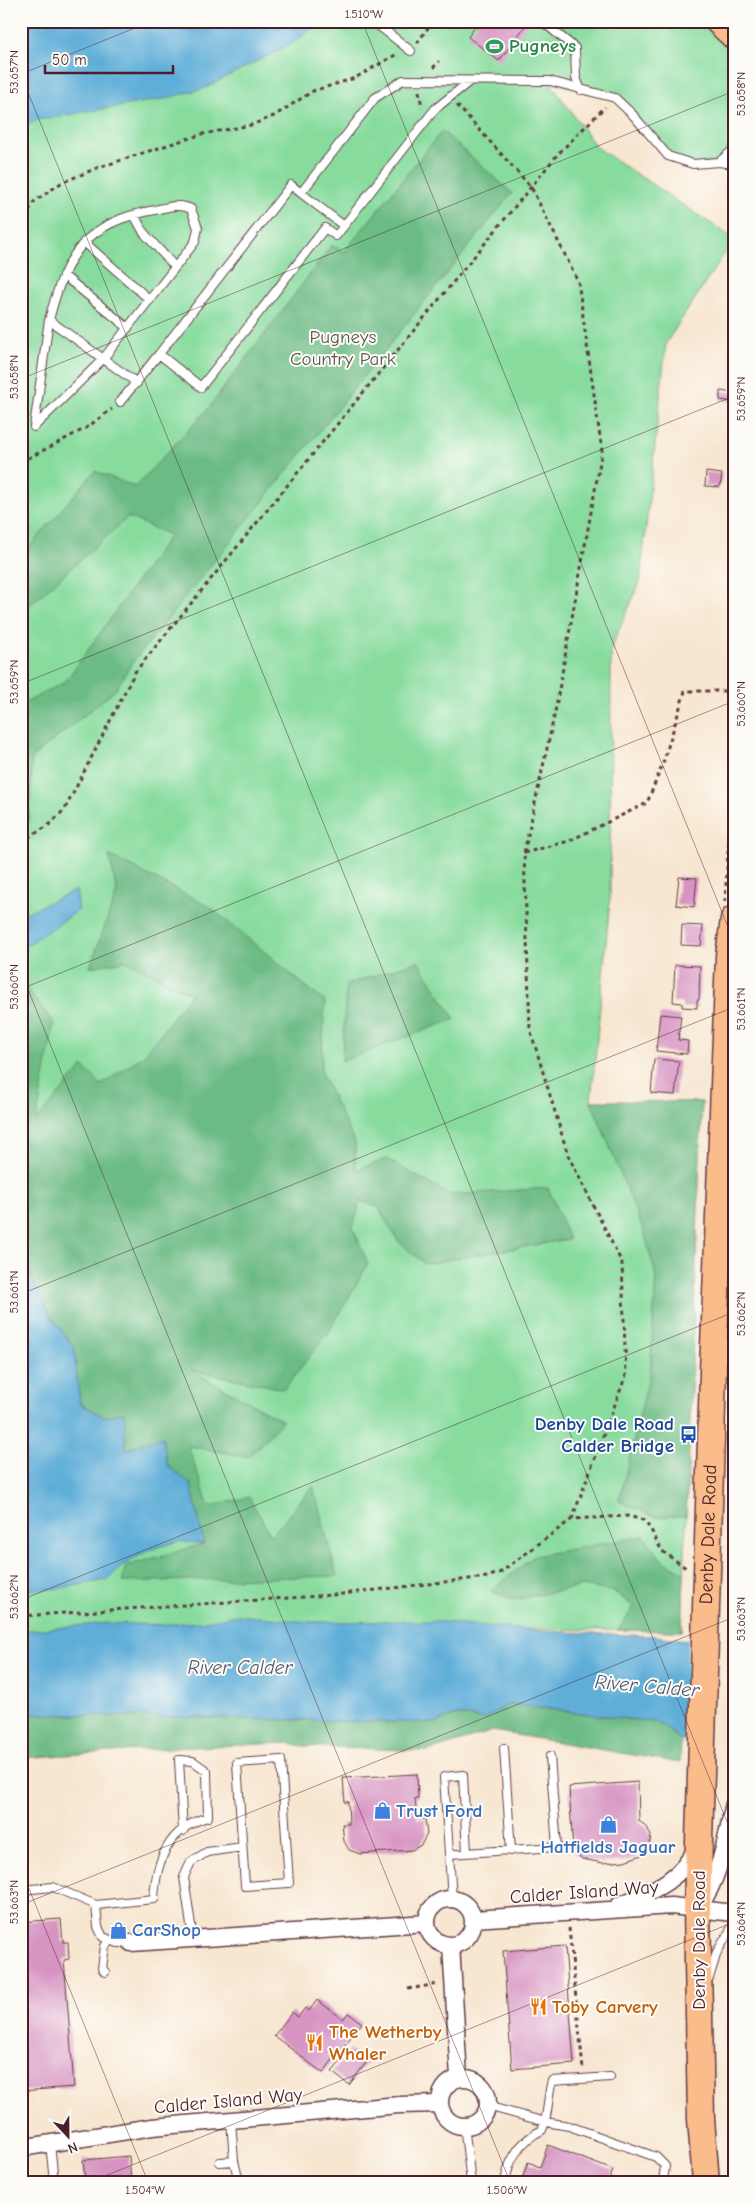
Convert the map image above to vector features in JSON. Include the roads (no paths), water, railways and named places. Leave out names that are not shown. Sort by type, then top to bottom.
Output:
[{"type":"main road","points":[[718,21],[734,36]]},
{"type":"main road","name":"Denby Dale Road","points":[[706,2182],[699,2029],[697,1908],[713,1372],[728,986],[734,919]]},
{"type":"street","points":[[697,1908],[715,1880],[734,1804]]},
{"type":"street","points":[[609,1910],[657,1888],[675,1877],[688,1862],[699,1836]]},
{"type":"street","points":[[452,1898],[466,1905],[473,1919],[472,1927],[465,1939],[451,1945],[437,1941],[428,1930],[427,1922],[428,1915],[437,1902],[452,1898]]},
{"type":"street","name":"Calder Island Way","points":[[473,1919],[671,1906],[734,1913]]},
{"type":"street","points":[[131,1943],[427,1922]]},
{"type":"street","points":[[451,1945],[459,2078]]},
{"type":"street","points":[[467,2078],[481,2085],[485,2091],[487,2106],[480,2119],[474,2123],[464,2125],[452,2123],[447,2119],[443,2115],[440,2104],[443,2090],[453,2080],[467,2078]]},
{"type":"street","name":"Calder Island Way","points":[[21,2148],[152,2127],[440,2104]]},
{"type":"lane","points":[[373,21],[411,51]]},
{"type":"lane","points":[[543,22],[575,48],[576,78],[582,90]]},
{"type":"lane","points":[[301,193],[375,98],[403,80],[550,81],[615,98],[633,115],[668,156],[693,164],[719,162],[734,164]]},
{"type":"lane","points":[[159,354],[201,387],[325,228],[336,236],[435,109],[470,81]]},
{"type":"lane","points":[[719,162],[734,149]]},
{"type":"lane","points":[[120,402],[137,383],[291,185],[344,226]]},
{"type":"lane","points":[[183,204],[191,209],[198,228],[195,242],[103,359],[34,427],[49,320],[58,286],[71,257],[84,242],[100,228],[134,215],[183,204]]},
{"type":"lane","points":[[134,215],[144,233],[175,267]]},
{"type":"lane","points":[[84,242],[150,300]]},
{"type":"lane","points":[[63,275],[128,328]]},
{"type":"lane","points":[[49,320],[137,383]]},
{"type":"lane","points":[[504,1748],[511,1851]]},
{"type":"lane","points":[[449,1854],[557,1847],[550,1756]]},
{"type":"lane","points":[[21,1890],[53,1887],[96,1905],[154,1899],[155,1876],[160,1860],[175,1837],[183,1831],[196,1821],[208,1818],[207,1771],[193,1761],[179,1760],[183,1831]]},
{"type":"lane","points":[[281,1760],[289,1883],[245,1886],[242,1847],[237,1763],[281,1760]]},
{"type":"lane","points":[[452,1898],[444,1777],[463,1775],[467,1853]]},
{"type":"lane","points":[[192,1939],[184,1877],[191,1862],[207,1852],[242,1847]]},
{"type":"lane","points":[[96,1905],[98,1927],[102,1937],[110,1941],[131,1943]]},
{"type":"lane","points":[[699,2029],[714,1960],[734,1924]]},
{"type":"lane","points":[[105,1972],[102,1968],[105,1946],[110,1941]]},
{"type":"lane","points":[[505,2182],[511,2158],[531,2136],[542,2130],[546,2122],[548,2093],[552,2081],[610,2077]]},
{"type":"lane","points":[[487,2106],[546,2122],[570,2126],[656,2157],[665,2166],[663,2182]]},
{"type":"lane","points":[[232,2120],[234,2161],[239,2182]]},
{"type":"lane","points":[[464,2125],[471,2182]]},
{"type":"lane","points":[[50,2142],[54,2182]]},
{"type":"lane","points":[[220,2162],[234,2161]]},
{"type":"water","points":[[21,21],[323,21],[296,41],[205,88],[163,99],[37,120],[21,129]]},
{"type":"water","points":[[76,890],[79,910],[21,949],[21,915]]},
{"type":"water","points":[[21,1259],[51,1316],[74,1347],[80,1404],[105,1417],[124,1412],[126,1450],[162,1437],[168,1466],[191,1484],[204,1544],[178,1541],[149,1550],[122,1566],[107,1580],[54,1589],[21,1590]]},
{"type":"water","name":"River Calder","points":[[237,1615],[310,1622],[432,1621],[539,1631],[655,1636],[734,1646],[734,1739],[681,1740],[660,1723],[510,1704],[484,1719],[456,1715],[434,1723],[33,1714],[21,1716],[21,1631],[108,1623],[156,1625],[201,1622]]},
{"type":"place","name":"Pugneys","points":[[495,46]]},
{"type":"place","name":"Denby Dale Road Calder Bridge","points":[[688,1435]]},
{"type":"place","name":"Trust Ford","points":[[382,1811]]},
{"type":"place","name":"Hatfields Jaguar","points":[[608,1824]]},
{"type":"place","name":"CarShop","points":[[118,1930]]},
{"type":"place","name":"Toby Carvery","points":[[538,2007]]},
{"type":"place","name":"The Wetherby Whaler","points":[[315,2043]]},
{"type":"park label","name":"Pugneys Country Park","points":[[343,348]]}]
